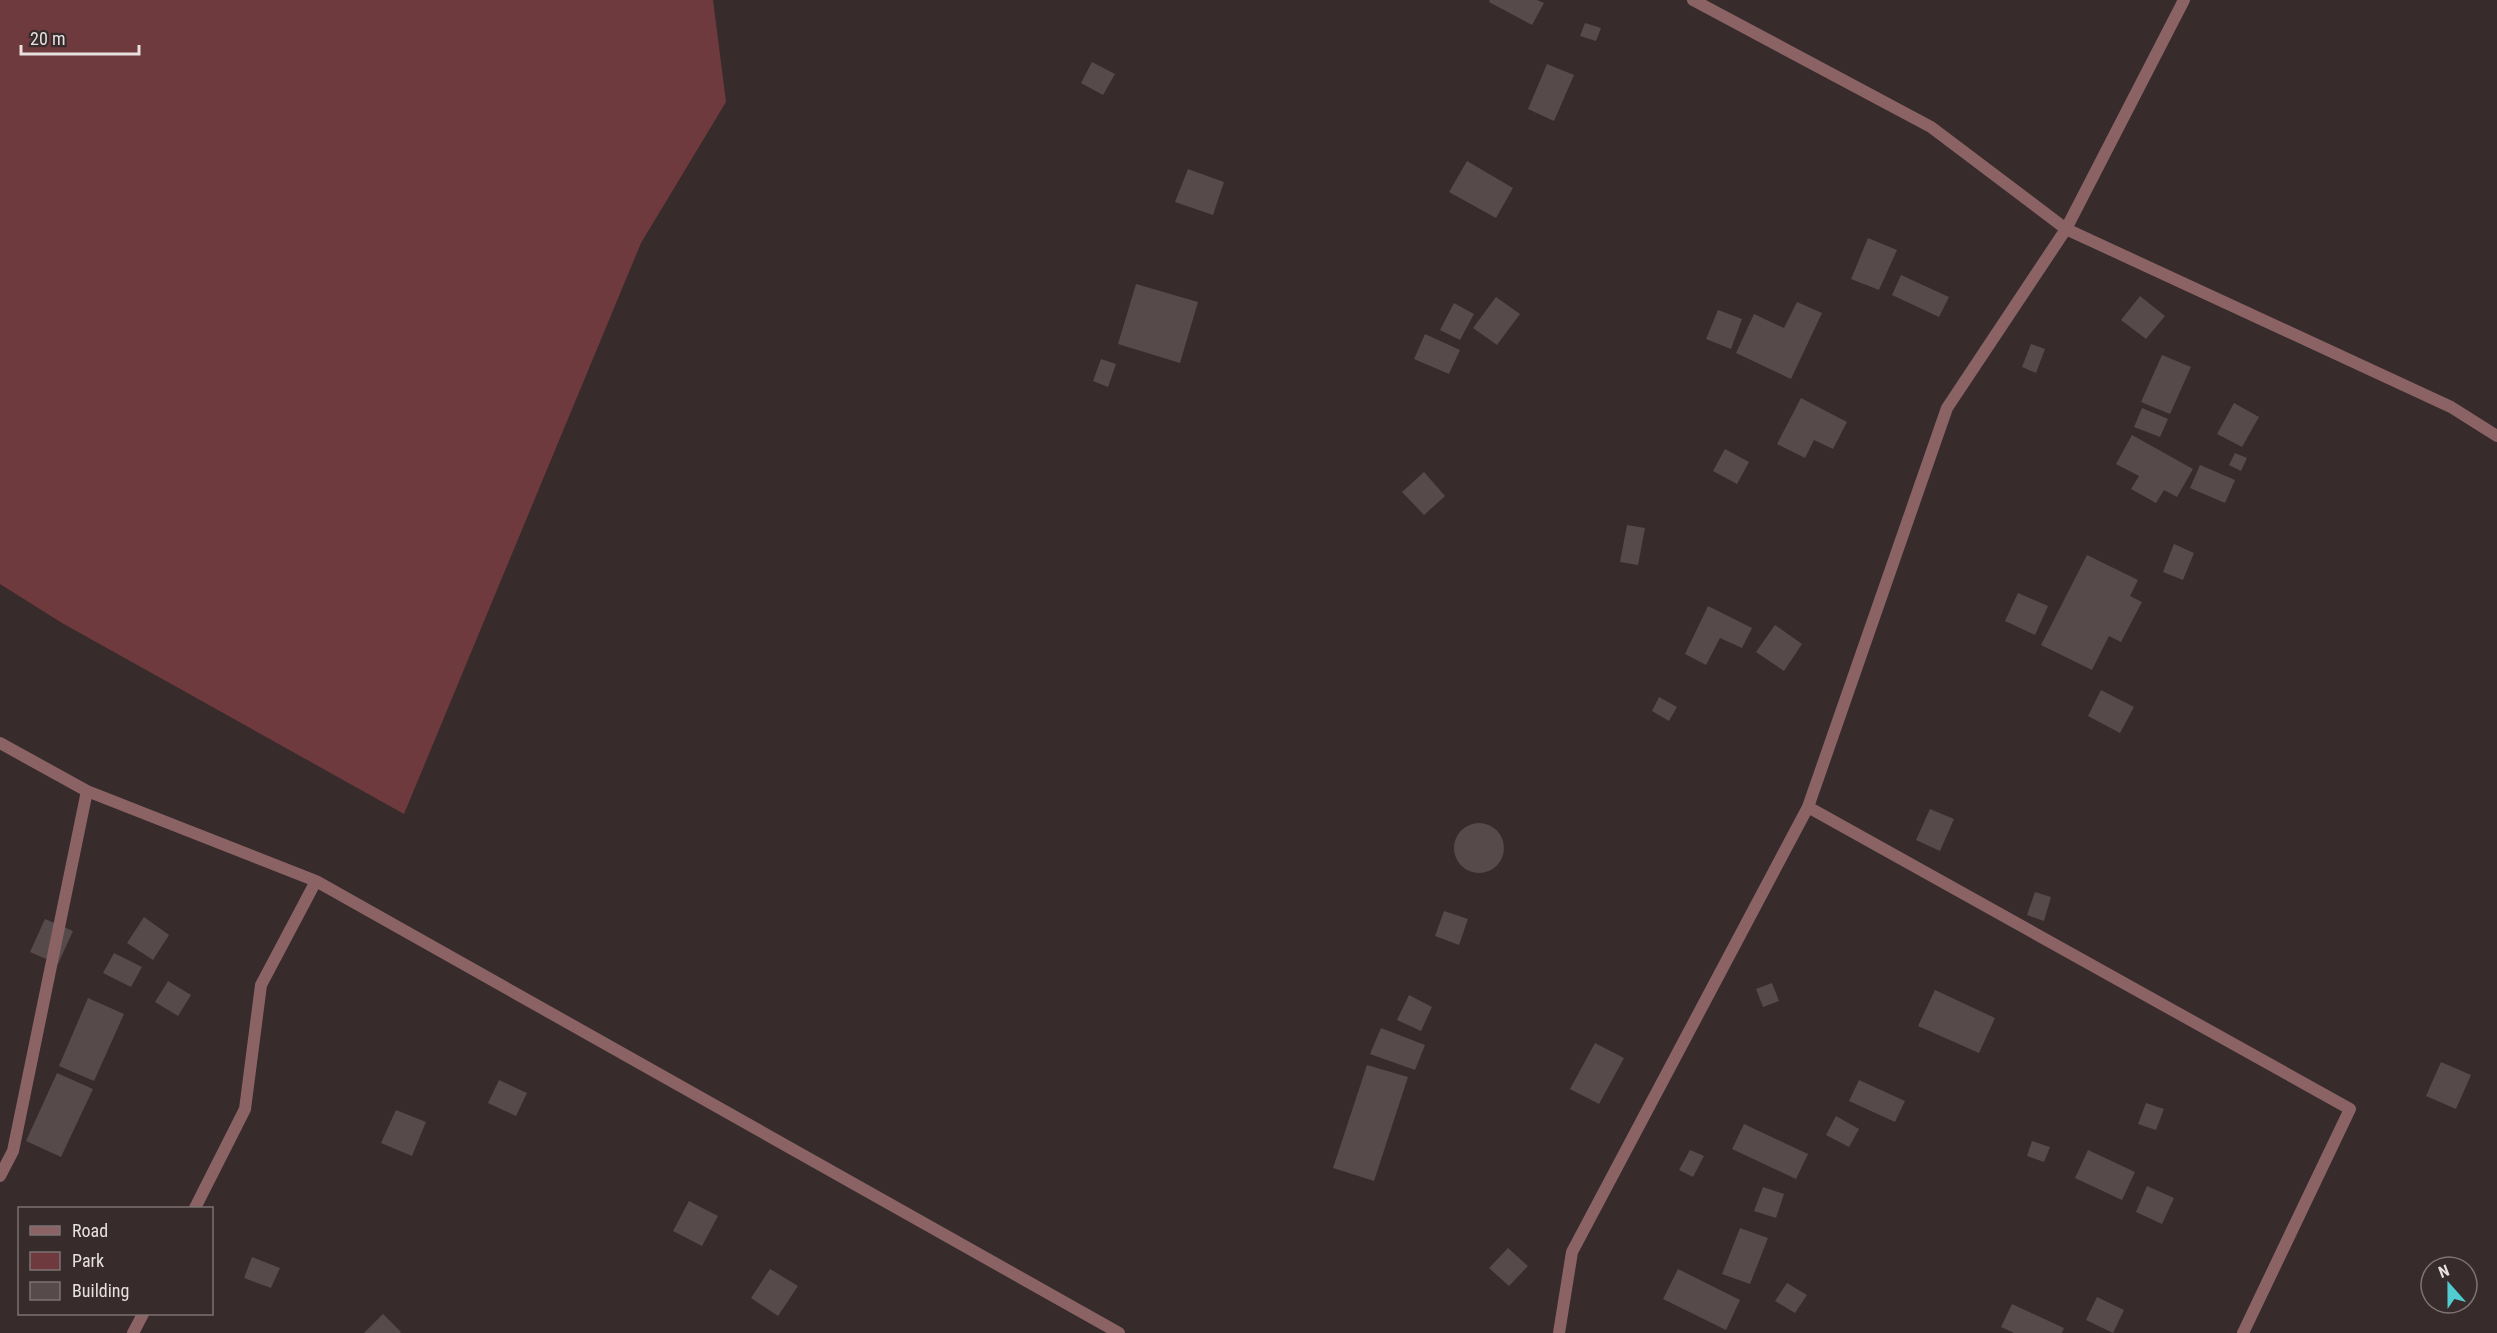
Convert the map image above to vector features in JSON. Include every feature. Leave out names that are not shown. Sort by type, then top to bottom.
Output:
[{"type":"street","points":[[1692,0],[1931,127],[2066,229],[2451,407],[2497,436]]},
{"type":"street","points":[[1558,1333],[1572,1252],[1808,807],[1947,408],[2066,229],[2184,0]]},
{"type":"street","points":[[0,743],[87,791],[316,881],[1119,1333]]},
{"type":"street","points":[[0,1176],[13,1151],[87,791]]},
{"type":"street","points":[[1808,807],[2350,1109],[2242,1333]]},
{"type":"street","points":[[196,1207],[244,1108],[261,985],[316,881]]},
{"type":"street","points":[[134,1333],[143,1315]]},
{"type":"green space","points":[[0,0],[713,0],[726,102],[641,243],[404,814],[62,623],[0,584]]},
{"type":"building","points":[[1490,0],[1537,0],[1544,3],[1532,25],[1489,2]]},
{"type":"building","points":[[1585,23],[1601,28],[1596,41],[1580,36]]},
{"type":"building","points":[[1092,62],[1115,74],[1103,95],[1081,83]]},
{"type":"building","points":[[1547,64],[1574,75],[1554,121],[1528,109]]},
{"type":"building","points":[[1467,161],[1513,188],[1496,218],[1449,192]]},
{"type":"building","points":[[1188,169],[1224,182],[1213,215],[1175,202]]},
{"type":"building","points":[[1868,238],[1897,250],[1879,290],[1851,279]]},
{"type":"building","points":[[1901,275],[1949,297],[1939,317],[1892,295]]},
{"type":"building","points":[[1136,284],[1198,302],[1180,363],[1118,344]]},
{"type":"building","points":[[2140,296],[2165,316],[2146,339],[2121,320]]},
{"type":"building","points":[[1496,297],[1520,314],[1497,345],[1473,328]]},
{"type":"building","points":[[1797,302],[1822,313],[1791,379],[1736,353],[1754,314],[1784,328]]},
{"type":"building","points":[[1454,303],[1474,314],[1460,340],[1440,330]]},
{"type":"building","points":[[1718,310],[1742,319],[1731,349],[1706,339]]},
{"type":"building","points":[[1425,334],[1460,350],[1449,374],[1414,359]]},
{"type":"building","points":[[2031,344],[2045,349],[2036,373],[2022,367]]},
{"type":"building","points":[[2162,355],[2191,367],[2170,414],[2141,402]]},
{"type":"building","points":[[1101,359],[1116,364],[1108,387],[1093,381]]},
{"type":"building","points":[[1801,398],[1847,422],[1833,449],[1814,440],[1805,458],[1777,444]]},
{"type":"building","points":[[2234,403],[2259,417],[2242,447],[2217,434]]},
{"type":"building","points":[[2142,408],[2168,419],[2160,437],[2134,427]]},
{"type":"building","points":[[2132,435],[2193,469],[2177,497],[2164,490],[2156,503],[2131,489],[2139,476],[2116,464]]},
{"type":"building","points":[[1725,449],[1749,462],[1737,484],[1713,471]]},
{"type":"building","points":[[2235,453],[2247,458],[2241,471],[2229,465]]},
{"type":"building","points":[[2200,465],[2235,480],[2225,503],[2190,488]]},
{"type":"building","points":[[1424,472],[1445,496],[1424,515],[1402,492]]},
{"type":"building","points":[[1627,525],[1645,528],[1638,565],[1620,562]]},
{"type":"building","points":[[2174,544],[2194,553],[2183,580],[2163,572]]},
{"type":"building","points":[[2087,555],[2138,580],[2130,596],[2142,602],[2121,642],[2109,636],[2092,670],[2041,645]]},
{"type":"building","points":[[2018,593],[2048,606],[2035,635],[2005,621]]},
{"type":"building","points":[[1708,606],[1752,628],[1742,648],[1720,638],[1706,665],[1685,654]]},
{"type":"building","points":[[1775,625],[1802,644],[1784,671],[1756,652]]},
{"type":"building","points":[[2101,690],[2134,707],[2120,733],[2088,716]]},
{"type":"building","points":[[1659,697],[1677,707],[1669,721],[1652,711]]},
{"type":"building","points":[[1930,809],[1954,819],[1940,851],[1916,840]]},
{"type":"building","points":[[1479,823],[1488,825],[1499,834],[1504,848],[1502,857],[1493,868],[1479,873],[1470,871],[1459,862],[1454,848],[1456,839],[1465,828]]},
{"type":"building","points":[[2035,892],[2051,897],[2044,921],[2027,915]]},
{"type":"building","points":[[1444,911],[1468,919],[1459,945],[1435,936]]},
{"type":"building","points":[[144,917],[169,935],[153,960],[127,943]]},
{"type":"building","points":[[45,919],[73,931],[58,964],[30,952]]},
{"type":"building","points":[[114,953],[142,967],[131,987],[103,973]]},
{"type":"building","points":[[168,981],[191,995],[178,1016],[155,1002]]},
{"type":"building","points":[[1772,983],[1779,1001],[1763,1007],[1756,989]]},
{"type":"building","points":[[1935,990],[1995,1018],[1979,1053],[1918,1026]]},
{"type":"building","points":[[1409,995],[1432,1007],[1421,1031],[1397,1020]]},
{"type":"building","points":[[88,998],[124,1014],[94,1081],[59,1066]]},
{"type":"building","points":[[1381,1028],[1425,1045],[1415,1070],[1370,1054]]},
{"type":"building","points":[[1595,1043],[1624,1058],[1599,1104],[1570,1089]]},
{"type":"building","points":[[2441,1062],[2471,1075],[2456,1109],[2426,1096]]},
{"type":"building","points":[[1367,1065],[1408,1077],[1374,1181],[1333,1168]]},
{"type":"building","points":[[57,1073],[93,1089],[61,1157],[26,1141]]},
{"type":"building","points":[[499,1080],[527,1093],[516,1116],[488,1103]]},
{"type":"building","points":[[1859,1080],[1905,1101],[1895,1122],[1849,1101]]},
{"type":"building","points":[[2146,1103],[2164,1109],[2156,1130],[2138,1124]]},
{"type":"building","points":[[396,1110],[426,1122],[412,1156],[381,1143]]},
{"type":"building","points":[[1836,1116],[1859,1129],[1849,1147],[1826,1135]]},
{"type":"building","points":[[1744,1124],[1808,1154],[1796,1179],[1732,1149]]},
{"type":"building","points":[[2032,1141],[2050,1147],[2044,1162],[2027,1156]]},
{"type":"building","points":[[1690,1150],[1704,1156],[1693,1177],[1679,1170]]},
{"type":"building","points":[[2088,1150],[2135,1172],[2122,1200],[2075,1178]]},
{"type":"building","points":[[2147,1186],[2174,1198],[2162,1224],[2136,1212]]},
{"type":"building","points":[[1763,1187],[1784,1194],[1776,1218],[1754,1211]]},
{"type":"building","points":[[689,1201],[718,1216],[702,1246],[673,1231]]},
{"type":"building","points":[[1740,1228],[1768,1238],[1750,1284],[1722,1274]]},
{"type":"building","points":[[1508,1248],[1528,1266],[1509,1286],[1489,1268]]},
{"type":"building","points":[[252,1257],[280,1268],[271,1288],[244,1278]]},
{"type":"building","points":[[770,1269],[798,1286],[778,1316],[751,1298]]},
{"type":"building","points":[[1678,1269],[1740,1300],[1726,1330],[1663,1299]]},
{"type":"building","points":[[1787,1283],[1807,1295],[1795,1313],[1775,1301]]},
{"type":"building","points":[[2097,1297],[2124,1310],[2113,1333],[2086,1320]]},
{"type":"building","points":[[2012,1304],[2064,1328],[2062,1333],[2014,1333],[2001,1327]]},
{"type":"building","points":[[383,1314],[400,1333],[364,1333]]}]
